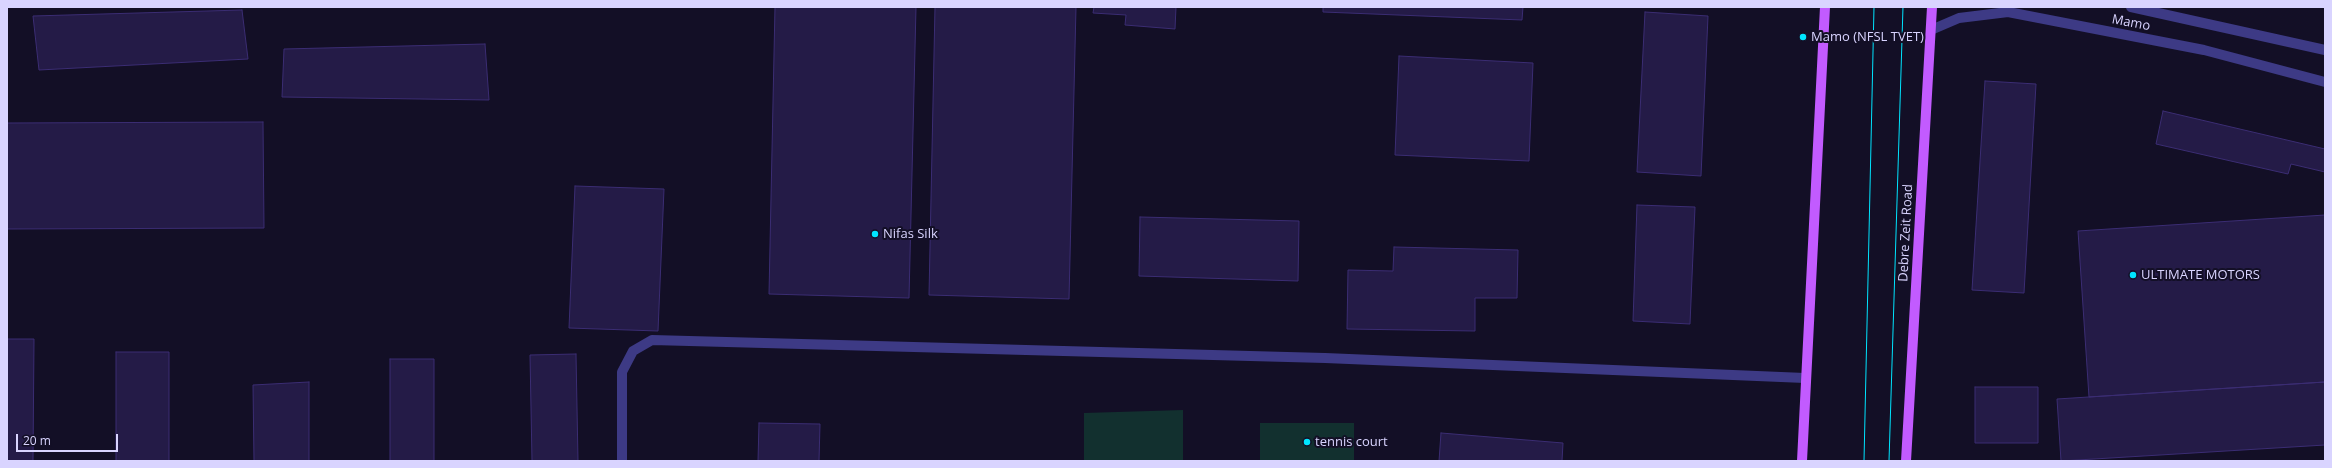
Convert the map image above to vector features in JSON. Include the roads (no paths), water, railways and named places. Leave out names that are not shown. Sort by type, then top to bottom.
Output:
[{"type":"main road","points":[[1802,461],[1805,378],[1825,7]]},
{"type":"main road","name":"Debre Zeit Road","points":[[1906,461],[1932,7]]},
{"type":"street","points":[[2131,7],[2325,50]]},
{"type":"street","name":"Mamo","points":[[1931,30],[1960,18],[2008,12],[2204,50],[2325,82]]},
{"type":"street","points":[[622,461],[622,372],[633,351],[652,340],[1325,358],[1805,378]]},
{"type":"tram line","points":[[1864,461],[1874,7]]},
{"type":"tram line","points":[[1889,461],[1903,7]]},
{"type":"place","name":"Mamo (NFSL TVET)","points":[[1803,37]]},
{"type":"place","name":"Nifas Silk","points":[[875,234]]},
{"type":"place","name":"ULTIMATE MOTORS","points":[[2133,275]]},
{"type":"place","name":"tennis court","points":[[1307,442]]}]
